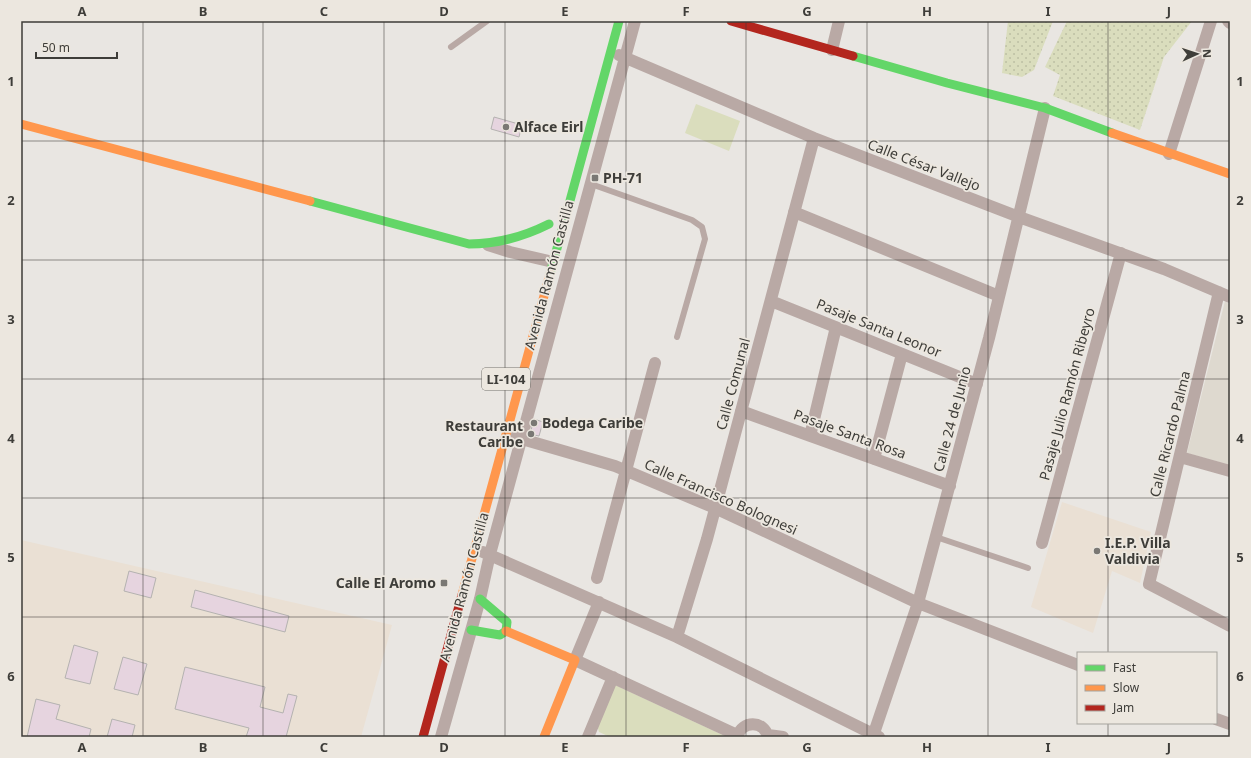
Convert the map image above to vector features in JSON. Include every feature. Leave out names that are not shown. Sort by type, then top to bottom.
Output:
[{"type":"main road","name":"Avenida Ramón Castilla","points":[[423,737],[619,21]]},
{"type":"main road","points":[[731,21],[947,83],[1046,108],[1169,154],[1230,174]]},
{"type":"main road","points":[[21,124],[469,244],[487,245]]},
{"type":"main road","name":"Avenida Ramón Castilla","points":[[487,245],[529,235],[550,221],[545,238]]},
{"type":"main road","points":[[471,630],[500,635],[506,630],[507,622],[480,599]]},
{"type":"main road","points":[[506,630],[575,660],[544,737]]},
{"type":"street","points":[[441,737],[480,599],[490,554],[635,21]]},
{"type":"street","points":[[832,50],[839,21]]},
{"type":"street","points":[[1169,154],[1211,21]]},
{"type":"street","name":"Calle César Vallejo","points":[[610,52],[814,138],[1019,217],[1164,269],[1225,294]]},
{"type":"street","name":"Calle 24 de Junio","points":[[877,735],[918,603],[936,538],[977,384],[1046,108]]},
{"type":"street","name":"Calle Comunal","points":[[677,637],[715,508],[814,138]]},
{"type":"street","points":[[575,179],[591,184]]},
{"type":"street","points":[[794,212],[999,296]]},
{"type":"street","points":[[487,245],[553,262]]},
{"type":"street","name":"Pasaje Julio Ramón Ribeyro","points":[[1042,543],[1121,253]]},
{"type":"street","name":"Calle Ricardo Palma","points":[[1225,294],[1180,457],[1148,584],[1230,626]]},
{"type":"street","name":"Pasaje Santa Leonor","points":[[770,301],[977,384]]},
{"type":"street","points":[[537,318],[553,322]]},
{"type":"street","points":[[810,436],[836,327]]},
{"type":"street","points":[[874,459],[902,354]]},
{"type":"street","points":[[597,578],[655,363]]},
{"type":"street","name":"Pasaje Santa Rosa","points":[[741,411],[950,486]]},
{"type":"street","name":"Calle Francisco Bolognesi","points":[[506,434],[626,471],[715,508],[918,603],[1077,665]]},
{"type":"street","points":[[1180,457],[1230,471]]},
{"type":"street","points":[[474,549],[490,554],[677,637],[877,735]]},
{"type":"street","points":[[599,602],[575,660],[737,736],[743,727],[752,724],[762,727],[768,736],[782,737]]},
{"type":"street","points":[[454,626],[471,630]]},
{"type":"street","points":[[593,735],[613,677]]},
{"type":"street","points":[[1217,719],[1230,724]]},
{"type":"lane","points":[[451,47],[487,21]]},
{"type":"lane","points":[[591,184],[692,220],[702,227],[706,238],[677,337]]},
{"type":"lane","points":[[936,538],[1028,568]]},
{"type":"shaded area","points":[[1225,301],[1230,305],[1230,465],[1187,453]]},
{"type":"shaded area","name":"I.E.P. Villa Valdivia","points":[[1062,502],[1151,532],[1140,583],[1112,571],[1093,633],[1031,607]]},
{"type":"shaded area","points":[[21,540],[392,625],[361,737],[21,737]]},
{"type":"green space","points":[[1008,21],[1053,21],[1034,70],[1022,77],[1002,73]]},
{"type":"green space","points":[[1067,21],[1192,21],[1164,57],[1140,130],[1053,96],[1060,75],[1045,67]]},
{"type":"green space","points":[[696,104],[740,121],[729,151],[685,133]]},
{"type":"green space","points":[[615,685],[726,737],[610,737],[599,732],[597,725]]},
{"type":"building","name":"Alface Eirl","points":[[494,117],[522,125],[519,137],[491,129]]},
{"type":"building","points":[[534,419],[543,422],[539,436],[530,434]]},
{"type":"building","points":[[129,571],[156,578],[151,598],[124,591]]},
{"type":"building","points":[[195,590],[289,616],[285,632],[191,607]]},
{"type":"building","points":[[74,645],[98,652],[90,684],[65,678]]},
{"type":"building","points":[[123,657],[147,664],[138,695],[114,689]]},
{"type":"building","points":[[185,667],[265,687],[260,707],[283,713],[288,694],[297,696],[286,737],[246,737],[249,728],[175,709]]},
{"type":"building","points":[[36,699],[60,705],[56,719],[91,729],[89,737],[27,737]]},
{"type":"building","points":[[112,719],[135,725],[132,737],[107,737]]},
{"type":"traffic: fast","points":[[550,274],[619,21]]},
{"type":"traffic: fast","points":[[853,56],[947,83],[1045,108],[1112,133]]},
{"type":"traffic: fast","points":[[310,201],[469,244],[490,243],[510,239],[530,233],[549,224]]},
{"type":"traffic: fast","points":[[471,630],[500,635],[506,631],[507,622],[480,599]]},
{"type":"traffic: slow","points":[[21,124],[310,201]]},
{"type":"traffic: slow","points":[[1112,133],[1230,174]]},
{"type":"traffic: slow","points":[[462,595],[550,274]]},
{"type":"traffic: slow","points":[[506,631],[575,660],[544,737]]},
{"type":"traffic: jam","points":[[731,21],[853,56]]},
{"type":"traffic: jam","points":[[423,737],[462,595]]},
{"type":"place","name":"Alface Eirl","points":[[506,127]]},
{"type":"place","name":"PH-71","points":[[595,178]]},
{"type":"place","name":"Bodega Caribe","points":[[534,423]]},
{"type":"place","name":"Restaurant Caribe","points":[[531,434]]},
{"type":"place","name":"I.E.P. Villa Valdivia","points":[[1097,551]]},
{"type":"place","name":"Calle El Aromo","points":[[444,583]]}]
